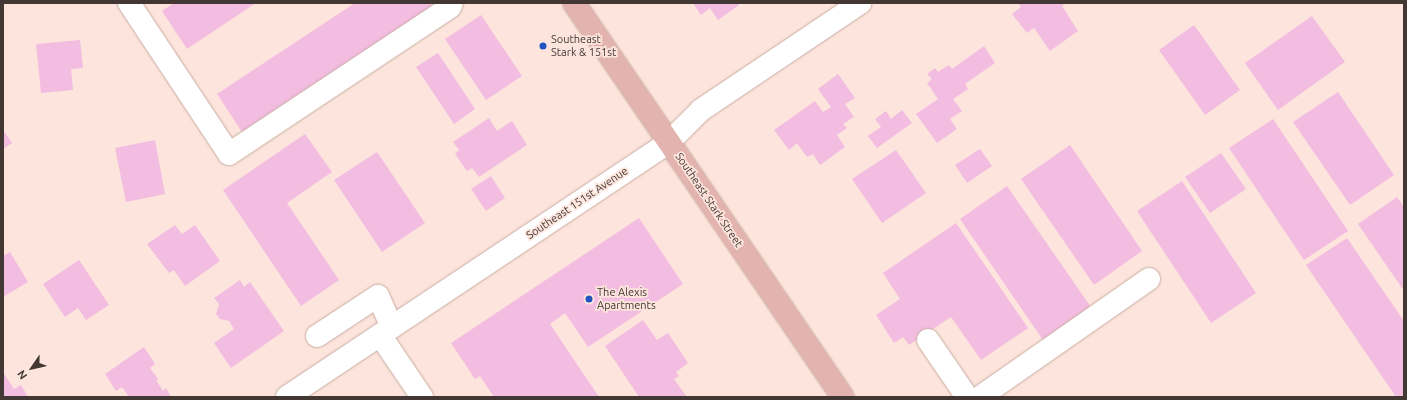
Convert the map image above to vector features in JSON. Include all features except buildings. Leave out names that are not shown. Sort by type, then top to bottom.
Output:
[{"type":"main road","name":"Southeast Stark Street","points":[[574,3],[843,397]]},
{"type":"street","points":[[129,3],[229,154],[450,7],[452,3]]},
{"type":"street","name":"Southeast 151st Avenue","points":[[287,397],[669,142],[701,110],[860,3]]},
{"type":"street","points":[[980,397],[1149,279]]},
{"type":"street","points":[[317,336],[378,296],[386,331],[422,397]]},
{"type":"street","points":[[928,340],[967,397]]},
{"type":"place","name":"Southeast Stark & 151st","points":[[543,46]]},
{"type":"place","name":"The Alexis Apartments","points":[[589,299]]}]
